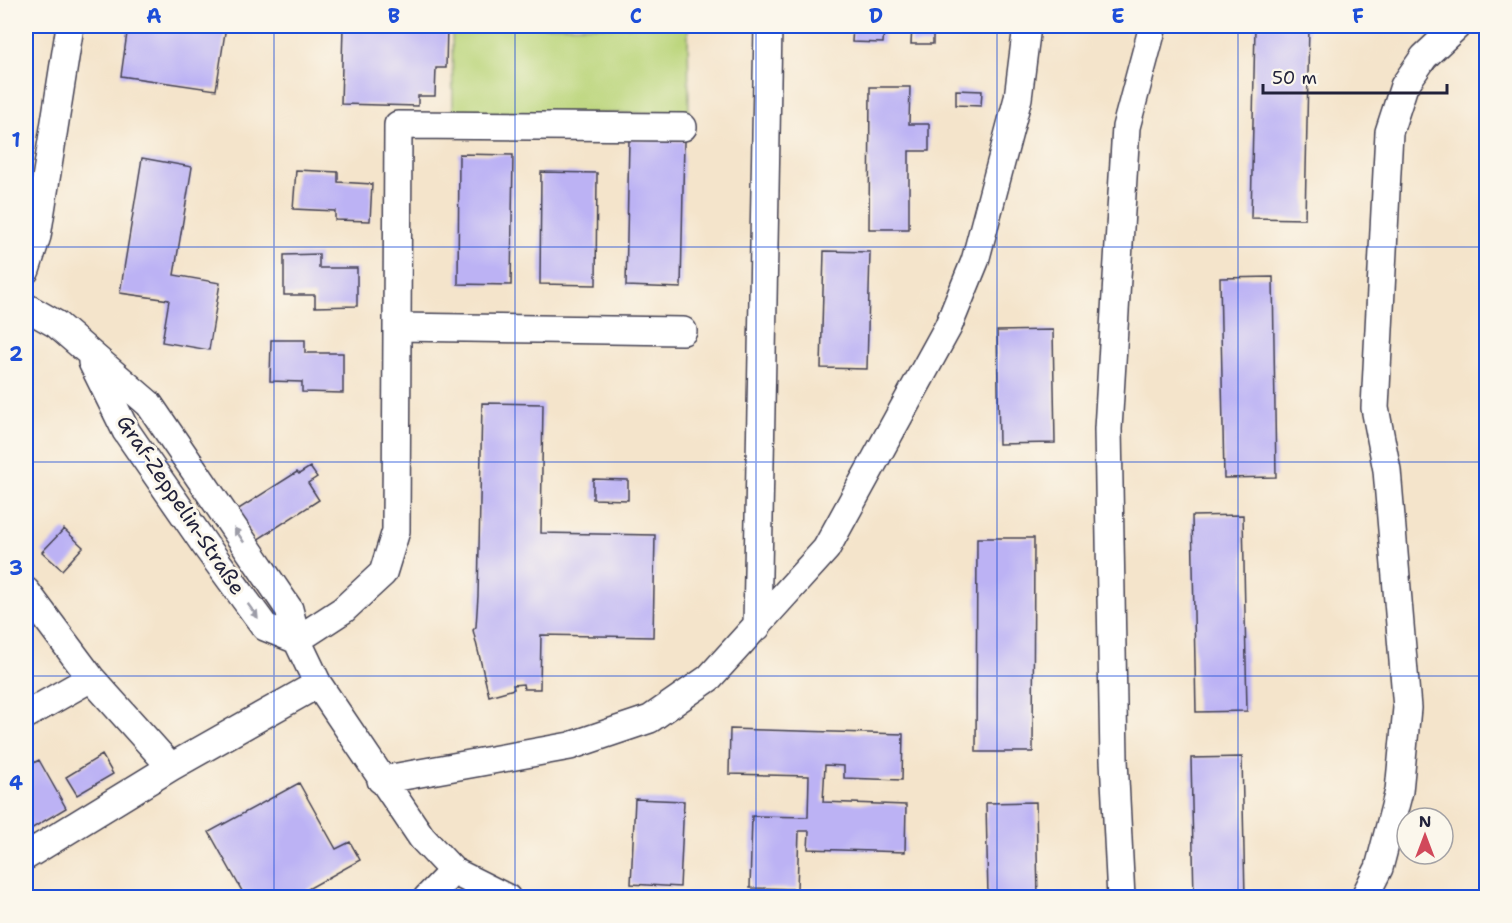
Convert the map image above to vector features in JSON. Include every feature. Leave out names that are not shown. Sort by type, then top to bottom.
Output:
[{"type":"lane","points":[[26,270],[37,236],[70,26]]},
{"type":"lane","points":[[757,627],[768,26]]},
{"type":"lane","points":[[381,780],[570,746],[650,719],[709,678],[826,549],[948,327],[975,261],[1016,106],[1027,26]]},
{"type":"lane","points":[[1121,897],[1114,760],[1108,429],[1126,127],[1154,26]]},
{"type":"lane","points":[[1364,897],[1379,868],[1399,791],[1407,708],[1387,470],[1375,408],[1389,132],[1404,86],[1424,57],[1457,26]]},
{"type":"lane","points":[[507,897],[453,871],[422,838],[318,684],[297,640],[368,591],[383,573],[391,555],[396,531],[398,125],[683,127]]},
{"type":"lane","name":"Graf-Zeppelin-Straße","points":[[26,307],[56,324],[86,350],[126,431],[211,555],[265,627],[297,640]]},
{"type":"lane","points":[[397,327],[683,331]]},
{"type":"lane","points":[[26,591],[91,678],[171,767]]},
{"type":"lane","points":[[26,714],[91,678]]},
{"type":"lane","points":[[26,856],[171,767],[318,684]]},
{"type":"lane","points":[[427,897],[453,871]]},
{"type":"green space","points":[[452,26],[688,26],[689,113],[453,114]]},
{"type":"building","points":[[128,26],[226,26],[216,90],[121,76]]},
{"type":"building","points":[[343,26],[447,26],[446,68],[436,68],[435,96],[418,96],[418,106],[341,104]]},
{"type":"building","points":[[853,26],[884,26],[883,43],[852,42]]},
{"type":"building","points":[[912,26],[933,26],[933,44],[911,44]]},
{"type":"building","points":[[1255,26],[1309,26],[1305,219],[1251,218]]},
{"type":"building","points":[[870,87],[910,87],[909,124],[929,124],[929,151],[909,151],[909,229],[869,229]]},
{"type":"building","points":[[26,89],[32,90],[27,125],[26,125]]},
{"type":"building","points":[[956,90],[982,91],[981,106],[956,105]]},
{"type":"building","points":[[629,140],[684,141],[681,288],[626,286]]},
{"type":"building","points":[[459,154],[513,155],[511,285],[458,284]]},
{"type":"building","points":[[142,158],[192,167],[174,275],[220,283],[209,350],[162,342],[169,300],[120,293]]},
{"type":"building","points":[[296,170],[338,172],[338,182],[372,184],[370,221],[335,220],[335,211],[293,209]]},
{"type":"building","points":[[541,172],[597,173],[596,285],[540,284]]},
{"type":"building","points":[[824,251],[870,252],[867,369],[821,368]]},
{"type":"building","points":[[319,254],[319,268],[357,268],[357,306],[315,307],[315,295],[284,295],[284,255]]},
{"type":"building","points":[[1273,277],[1276,477],[1224,478],[1220,278]]},
{"type":"building","points":[[1053,330],[1055,443],[999,444],[997,331]]},
{"type":"building","points":[[271,340],[305,340],[305,353],[343,353],[343,393],[302,392],[302,382],[270,381]]},
{"type":"building","points":[[482,403],[543,404],[541,533],[655,535],[653,637],[541,635],[540,689],[524,689],[523,684],[513,685],[514,689],[489,696],[473,630],[476,627],[478,596]]},
{"type":"building","points":[[310,467],[317,477],[308,483],[319,500],[257,540],[237,510],[297,472],[299,474]]},
{"type":"building","points":[[593,479],[628,480],[628,500],[593,499]]},
{"type":"building","points":[[1243,515],[1247,711],[1196,712],[1192,516]]},
{"type":"building","points":[[64,529],[83,547],[62,570],[42,552]]},
{"type":"building","points":[[977,538],[1034,538],[1033,752],[976,752]]},
{"type":"building","points":[[730,729],[903,734],[902,780],[844,778],[844,766],[825,765],[823,802],[906,805],[905,852],[808,849],[809,831],[799,831],[797,889],[750,888],[752,816],[808,817],[809,776],[729,774]]},
{"type":"building","points":[[102,755],[113,774],[77,795],[66,777]]},
{"type":"building","points":[[1242,757],[1245,898],[1194,898],[1191,758]]},
{"type":"building","points":[[39,760],[66,808],[26,832],[26,767]]},
{"type":"building","points":[[299,783],[336,849],[350,842],[360,860],[292,898],[246,898],[209,832]]},
{"type":"building","points":[[635,799],[684,801],[680,887],[631,884]]},
{"type":"building","points":[[1036,802],[1038,898],[988,898],[986,803]]}]
